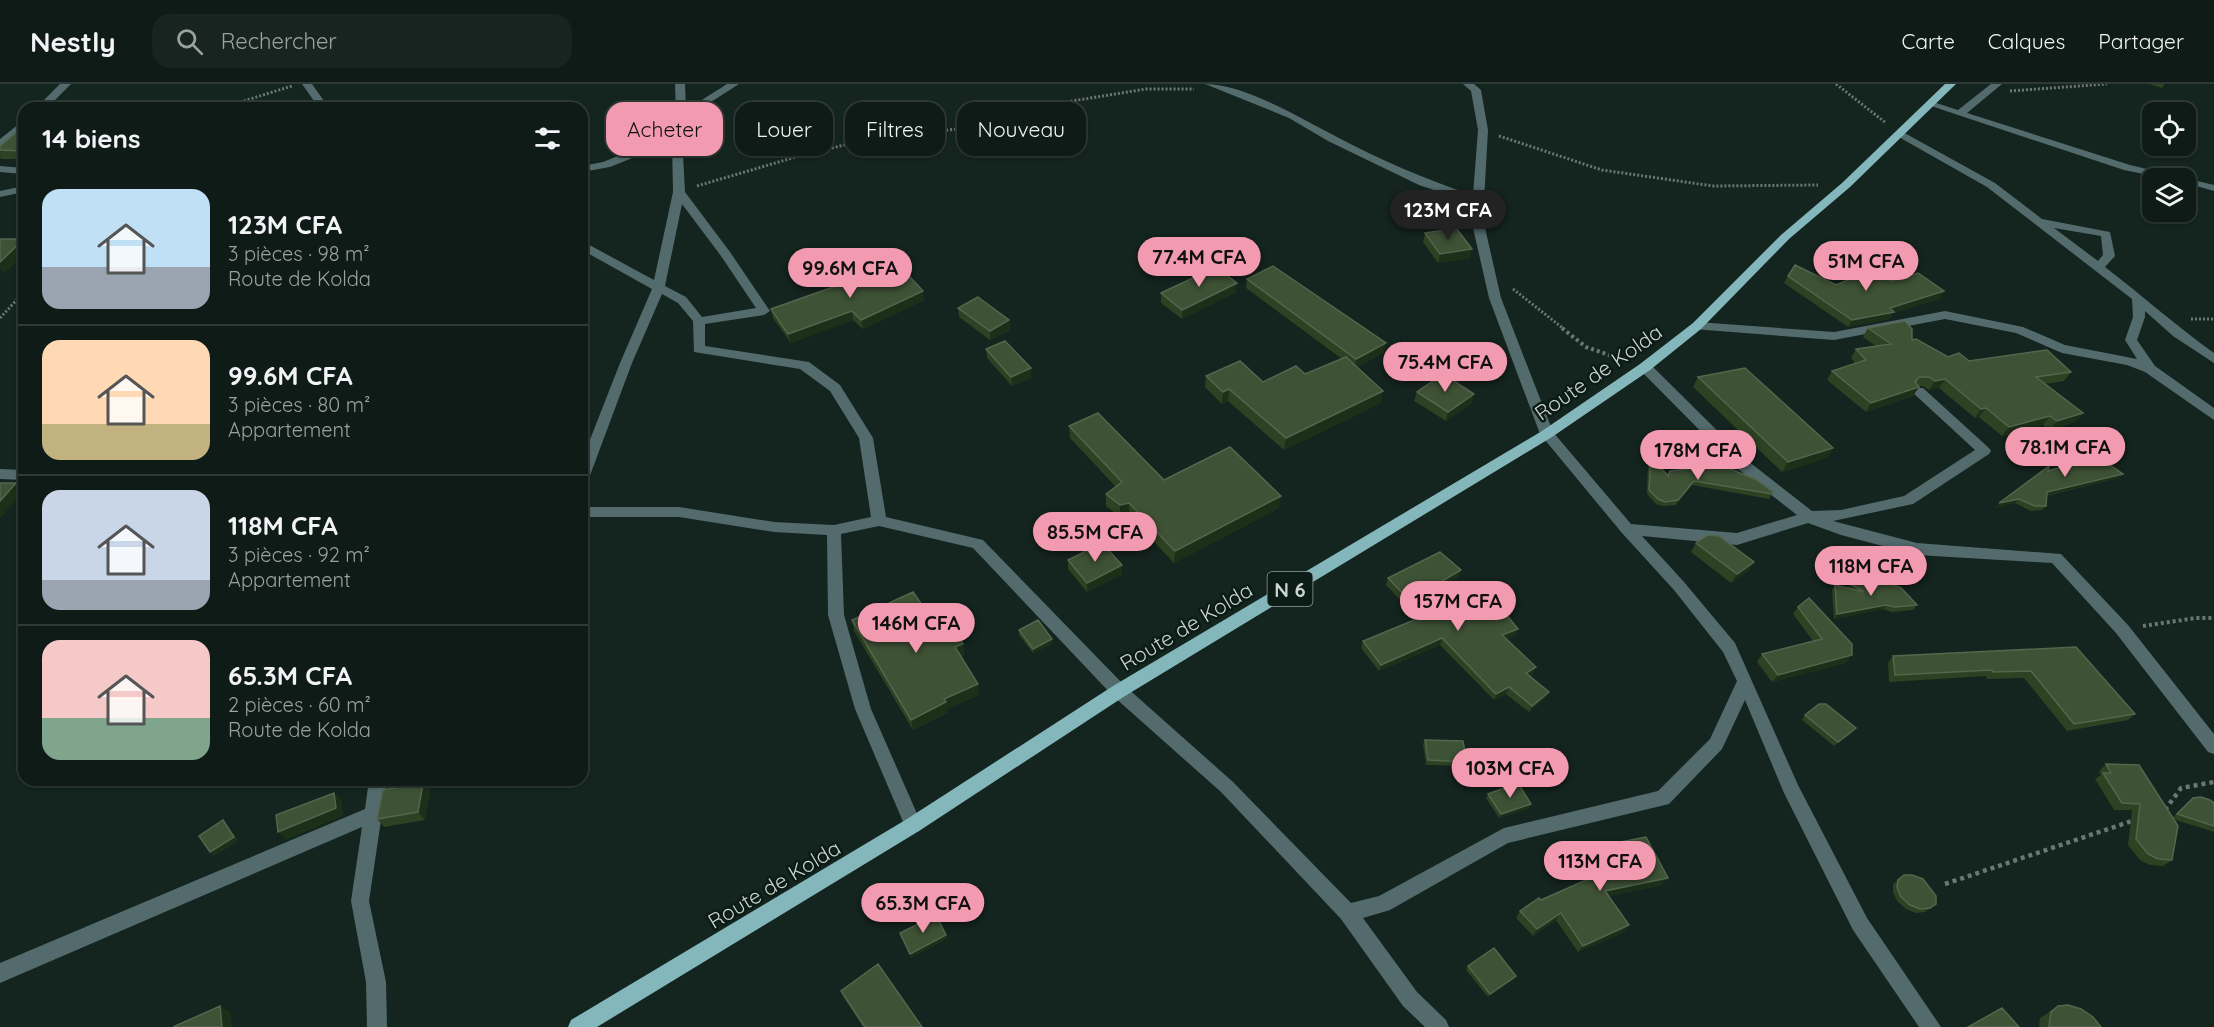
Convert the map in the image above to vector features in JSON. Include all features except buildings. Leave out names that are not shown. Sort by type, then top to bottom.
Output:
[{"type":"main road","name":"Route de Kolda","points":[[578,1027],[913,825],[1119,691],[1547,434],[1645,367],[1697,326],[1785,237],[1846,185],[1951,84]]},
{"type":"street","points":[[47,102],[66,84]]},
{"type":"street","points":[[307,84],[320,102]]},
{"type":"street","points":[[680,84],[681,102]]},
{"type":"street","points":[[705,102],[734,84]]},
{"type":"street","points":[[1468,84],[1476,90],[1484,130],[1477,219],[1495,297],[1547,434],[1627,529],[1679,586],[1729,648],[1790,788],[1860,924],[1931,1027]]},
{"type":"street","points":[[1211,85],[1293,116],[1332,139],[1423,183],[1479,201]]},
{"type":"street","points":[[1960,113],[1994,87]]},
{"type":"street","points":[[1930,104],[2142,171]]},
{"type":"street","points":[[0,145],[18,128]]},
{"type":"street","points":[[1901,134],[1991,185],[2138,298],[2177,333],[2214,359]]},
{"type":"street","points":[[588,168],[606,165],[628,156]]},
{"type":"street","points":[[588,462],[626,363],[659,287],[679,192],[678,156]]},
{"type":"street","points":[[0,169],[18,170]]},
{"type":"street","points":[[2196,182],[2213,186]]},
{"type":"street","points":[[0,194],[18,190]]},
{"type":"street","points":[[679,192],[726,254],[764,311],[699,321]]},
{"type":"street","points":[[2039,221],[2106,234],[2109,256],[2098,268]]},
{"type":"street","points":[[588,248],[682,300],[699,321],[699,349],[804,365],[835,388],[866,438],[879,521]]},
{"type":"street","points":[[2138,298],[2139,317],[2131,340],[2150,369]]},
{"type":"street","points":[[1697,326],[1834,336],[1945,315],[2019,330],[2062,349],[2130,361],[2150,369],[2214,415]]},
{"type":"street","points":[[1645,367],[1743,465],[1809,517],[1840,530],[1917,549],[2056,558],[2122,629],[2214,747]]},
{"type":"street","points":[[1627,529],[1737,539],[1809,517],[1841,515],[1908,500],[1984,451],[1918,391]]},
{"type":"street","points":[[0,474],[18,475]]},
{"type":"street","points":[[588,512],[679,512],[774,526],[834,530],[879,521],[978,544],[1119,691],[1227,787],[1348,913],[1410,999],[1439,1027]]},
{"type":"street","points":[[834,530],[836,615],[863,709],[913,825]]},
{"type":"street","points":[[1348,913],[1383,904],[1504,836],[1663,798],[1716,744],[1745,681]]},
{"type":"street","points":[[377,786],[360,901],[376,982],[377,1027]]},
{"type":"street","points":[[0,973],[372,814]]},
{"type":"path","points":[[238,102],[302,84]]},
{"type":"path","points":[[1836,84],[1901,134]]},
{"type":"path","points":[[1994,87],[2031,91],[2107,84]]},
{"type":"path","points":[[679,192],[799,156],[873,138],[957,129],[1052,104],[1076,102],[1146,89],[1187,90],[1211,85]]},
{"type":"path","points":[[1484,130],[1602,170],[1713,186],[1846,185]]},
{"type":"path","points":[[1489,270],[1586,347],[1645,367]]},
{"type":"path","points":[[0,318],[18,298]]},
{"type":"path","points":[[2122,629],[2196,618],[2214,618]]},
{"type":"path","points":[[2156,813],[2167,809],[2181,788],[2214,782]]},
{"type":"path","points":[[1945,885],[2145,817]]}]
